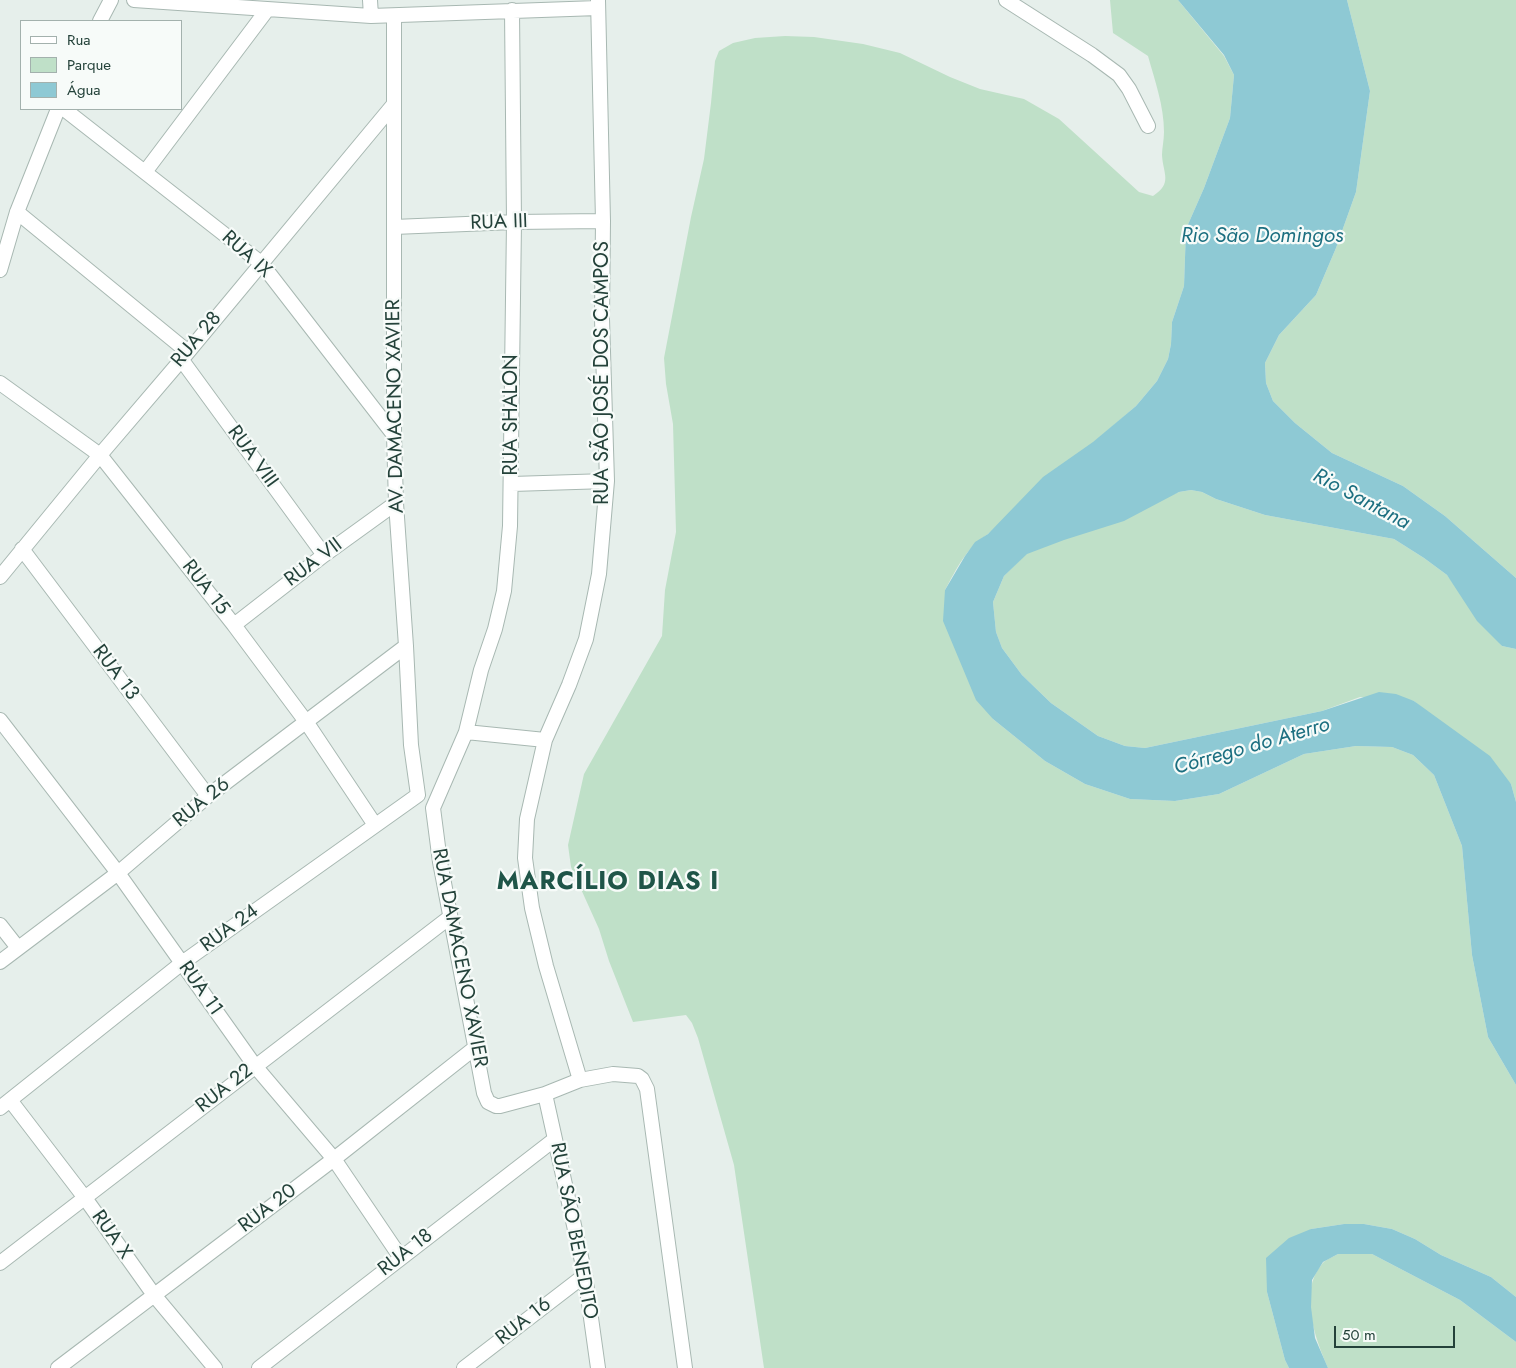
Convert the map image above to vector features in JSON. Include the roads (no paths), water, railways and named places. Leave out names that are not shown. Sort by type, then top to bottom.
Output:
[{"type":"street","points":[[101,20],[111,0]]},
{"type":"street","points":[[134,0],[247,4],[267,10],[371,16],[394,16],[486,5],[512,10],[598,4]]},
{"type":"street","points":[[370,0],[371,16]]},
{"type":"street","points":[[1006,0],[1092,55],[1119,75],[1130,89],[1148,126]]},
{"type":"street","name":"RUA SÃO JOSÉ DOS CAMPOS","points":[[580,1080],[546,966],[532,908],[525,858],[527,819],[545,740],[569,685],[586,639],[599,574],[607,481],[602,319],[603,221],[598,4]]},
{"type":"street","points":[[145,172],[267,10]]},
{"type":"street","name":"RUA SHALON","points":[[433,808],[466,732],[481,670],[495,629],[504,591],[512,484],[514,222],[512,10]]},
{"type":"street","name":"AV. DAMACENO XAVIER","points":[[394,16],[394,435],[396,503],[411,745],[418,795]]},
{"type":"street","name":"RUA 28","points":[[0,577],[394,104]]},
{"type":"street","points":[[0,270],[17,212],[58,110]]},
{"type":"street","name":"RUA IX","points":[[65,110],[261,263],[394,435]]},
{"type":"street","name":"RUA VIII","points":[[17,212],[185,355],[324,555]]},
{"type":"street","name":"RUA III","points":[[394,228],[514,222],[603,221]]},
{"type":"street","name":"RUA 15","points":[[0,383],[100,455],[234,625],[306,723],[375,825]]},
{"type":"street","points":[[512,484],[607,481]]},
{"type":"street","name":"RUA VII","points":[[234,625],[324,555],[396,503]]},
{"type":"street","name":"RUA 13","points":[[22,549],[208,796]]},
{"type":"street","name":"RUA 26","points":[[0,962],[118,873],[208,796],[406,646]]},
{"type":"street","name":"RUA 11","points":[[0,720],[118,873],[255,1066],[334,1159],[401,1258]]},
{"type":"street","points":[[466,732],[545,740]]},
{"type":"street","points":[[418,795],[433,808]]},
{"type":"street","name":"RUA 24","points":[[5,1104],[182,963],[418,795]]},
{"type":"street","name":"RUA DAMACENO XAVIER","points":[[433,808],[450,917],[484,1093],[488,1102],[496,1106],[545,1094]]},
{"type":"street","name":"RUA 22","points":[[0,1263],[450,917]]},
{"type":"street","points":[[0,925],[18,948]]},
{"type":"street","name":"RUA 20","points":[[58,1368],[334,1159],[476,1047]]},
{"type":"street","points":[[545,1094],[580,1080],[612,1074],[631,1075],[642,1079],[647,1088],[685,1368]]},
{"type":"street","name":"RUA SÃO BENEDITO","points":[[545,1094],[585,1275],[598,1368]]},
{"type":"street","name":"RUA X","points":[[5,1104],[85,1198],[154,1295],[215,1368]]},
{"type":"street","name":"RUA 18","points":[[258,1368],[555,1139]]},
{"type":"street","name":"RUA 16","points":[[464,1368],[585,1275]]},
{"type":"water","name":"Rio São Domingos","points":[[1178,0],[1347,0],[1370,91],[1356,192],[1336,248],[1316,295],[1279,335],[1265,363],[1266,383],[1273,401],[1295,423],[1332,453],[1403,486],[1445,516],[1516,578],[1516,649],[1502,646],[1477,621],[1447,575],[1394,539],[1265,515],[1216,499],[1202,492],[1191,490],[1179,492],[1124,521],[1027,554],[1004,576],[993,602],[996,632],[1002,648],[1022,675],[1051,703],[1098,736],[1125,746],[1145,748],[1322,711],[1379,692],[1396,694],[1414,701],[1490,756],[1511,784],[1516,802],[1516,1085],[1488,1037],[1472,955],[1462,846],[1434,775],[1413,755],[1392,747],[1356,746],[1304,754],[1219,794],[1175,801],[1130,799],[1085,784],[1045,761],[993,719],[976,700],[943,621],[945,590],[975,542],[988,534],[1043,477],[1093,442],[1136,406],[1157,381],[1168,359],[1172,322],[1184,286],[1186,229],[1204,188],[1230,118],[1234,75],[1224,55]]},
{"type":"water","points":[[1344,1224],[1364,1224],[1392,1229],[1415,1239],[1441,1255],[1491,1277],[1516,1297],[1516,1342],[1460,1300],[1372,1254],[1338,1254],[1323,1262],[1312,1280],[1311,1307],[1315,1338],[1328,1368],[1289,1368],[1285,1360],[1267,1292],[1266,1258],[1289,1238],[1311,1229]]},
{"type":"district","name":"MARCÍLIO DIAS I","points":[[608,883]]},
{"type":"water label","name":"Rio Santana","points":[[1361,500]]},
{"type":"water label","name":"Córrego do Aterro","points":[[1252,747]]}]
